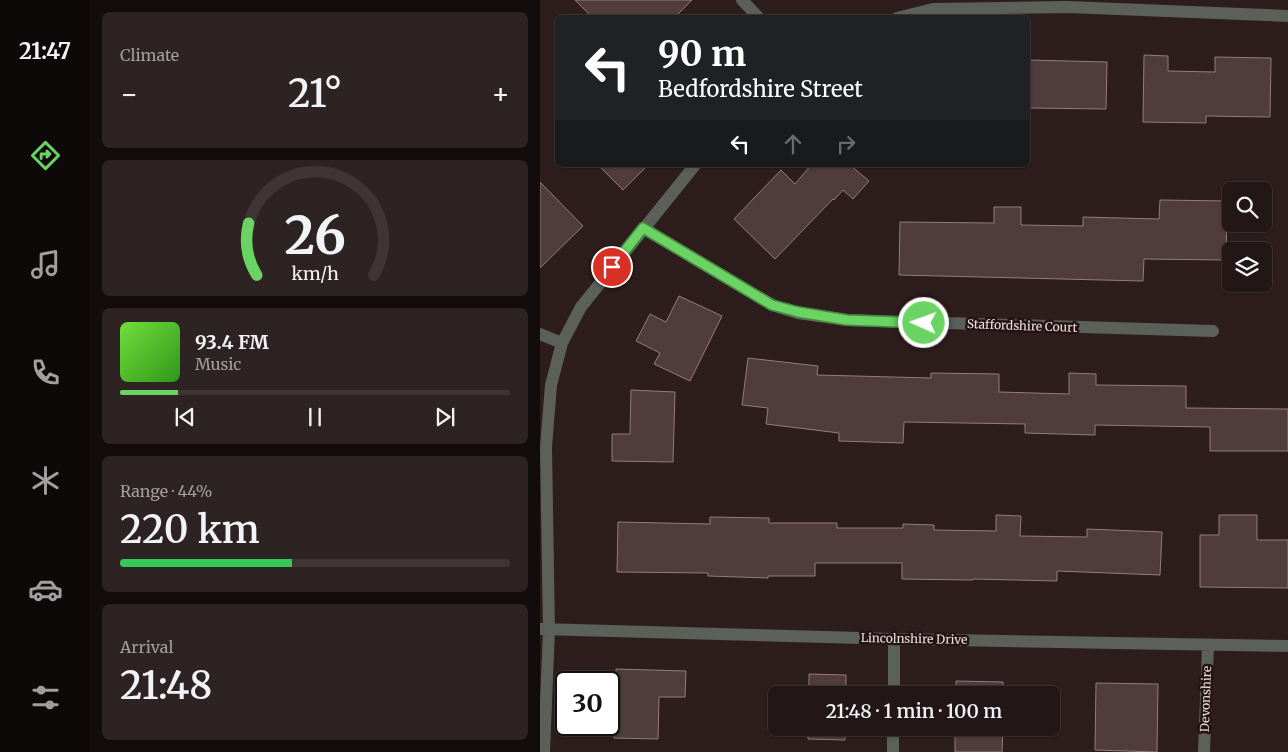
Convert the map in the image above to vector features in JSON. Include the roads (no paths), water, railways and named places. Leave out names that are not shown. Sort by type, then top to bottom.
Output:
[{"type":"street","points":[[742,0],[756,15]]},
{"type":"street","points":[[909,15],[933,9],[992,4],[1288,16]]},
{"type":"street","points":[[544,752],[546,447],[551,385],[562,343],[580,307],[693,167]]},
{"type":"street","name":"Staffordshire Court","points":[[643,228],[772,305],[798,312],[847,320],[1213,331]]},
{"type":"street","points":[[540,334],[562,343]]},
{"type":"street","name":"Lincolnshire Drive","points":[[545,629],[894,639],[1288,646]]},
{"type":"street","points":[[894,639],[894,686]]},
{"type":"street","name":"Devonshire","points":[[1204,752],[1208,645]]},
{"type":"street","points":[[893,752],[894,736]]}]
